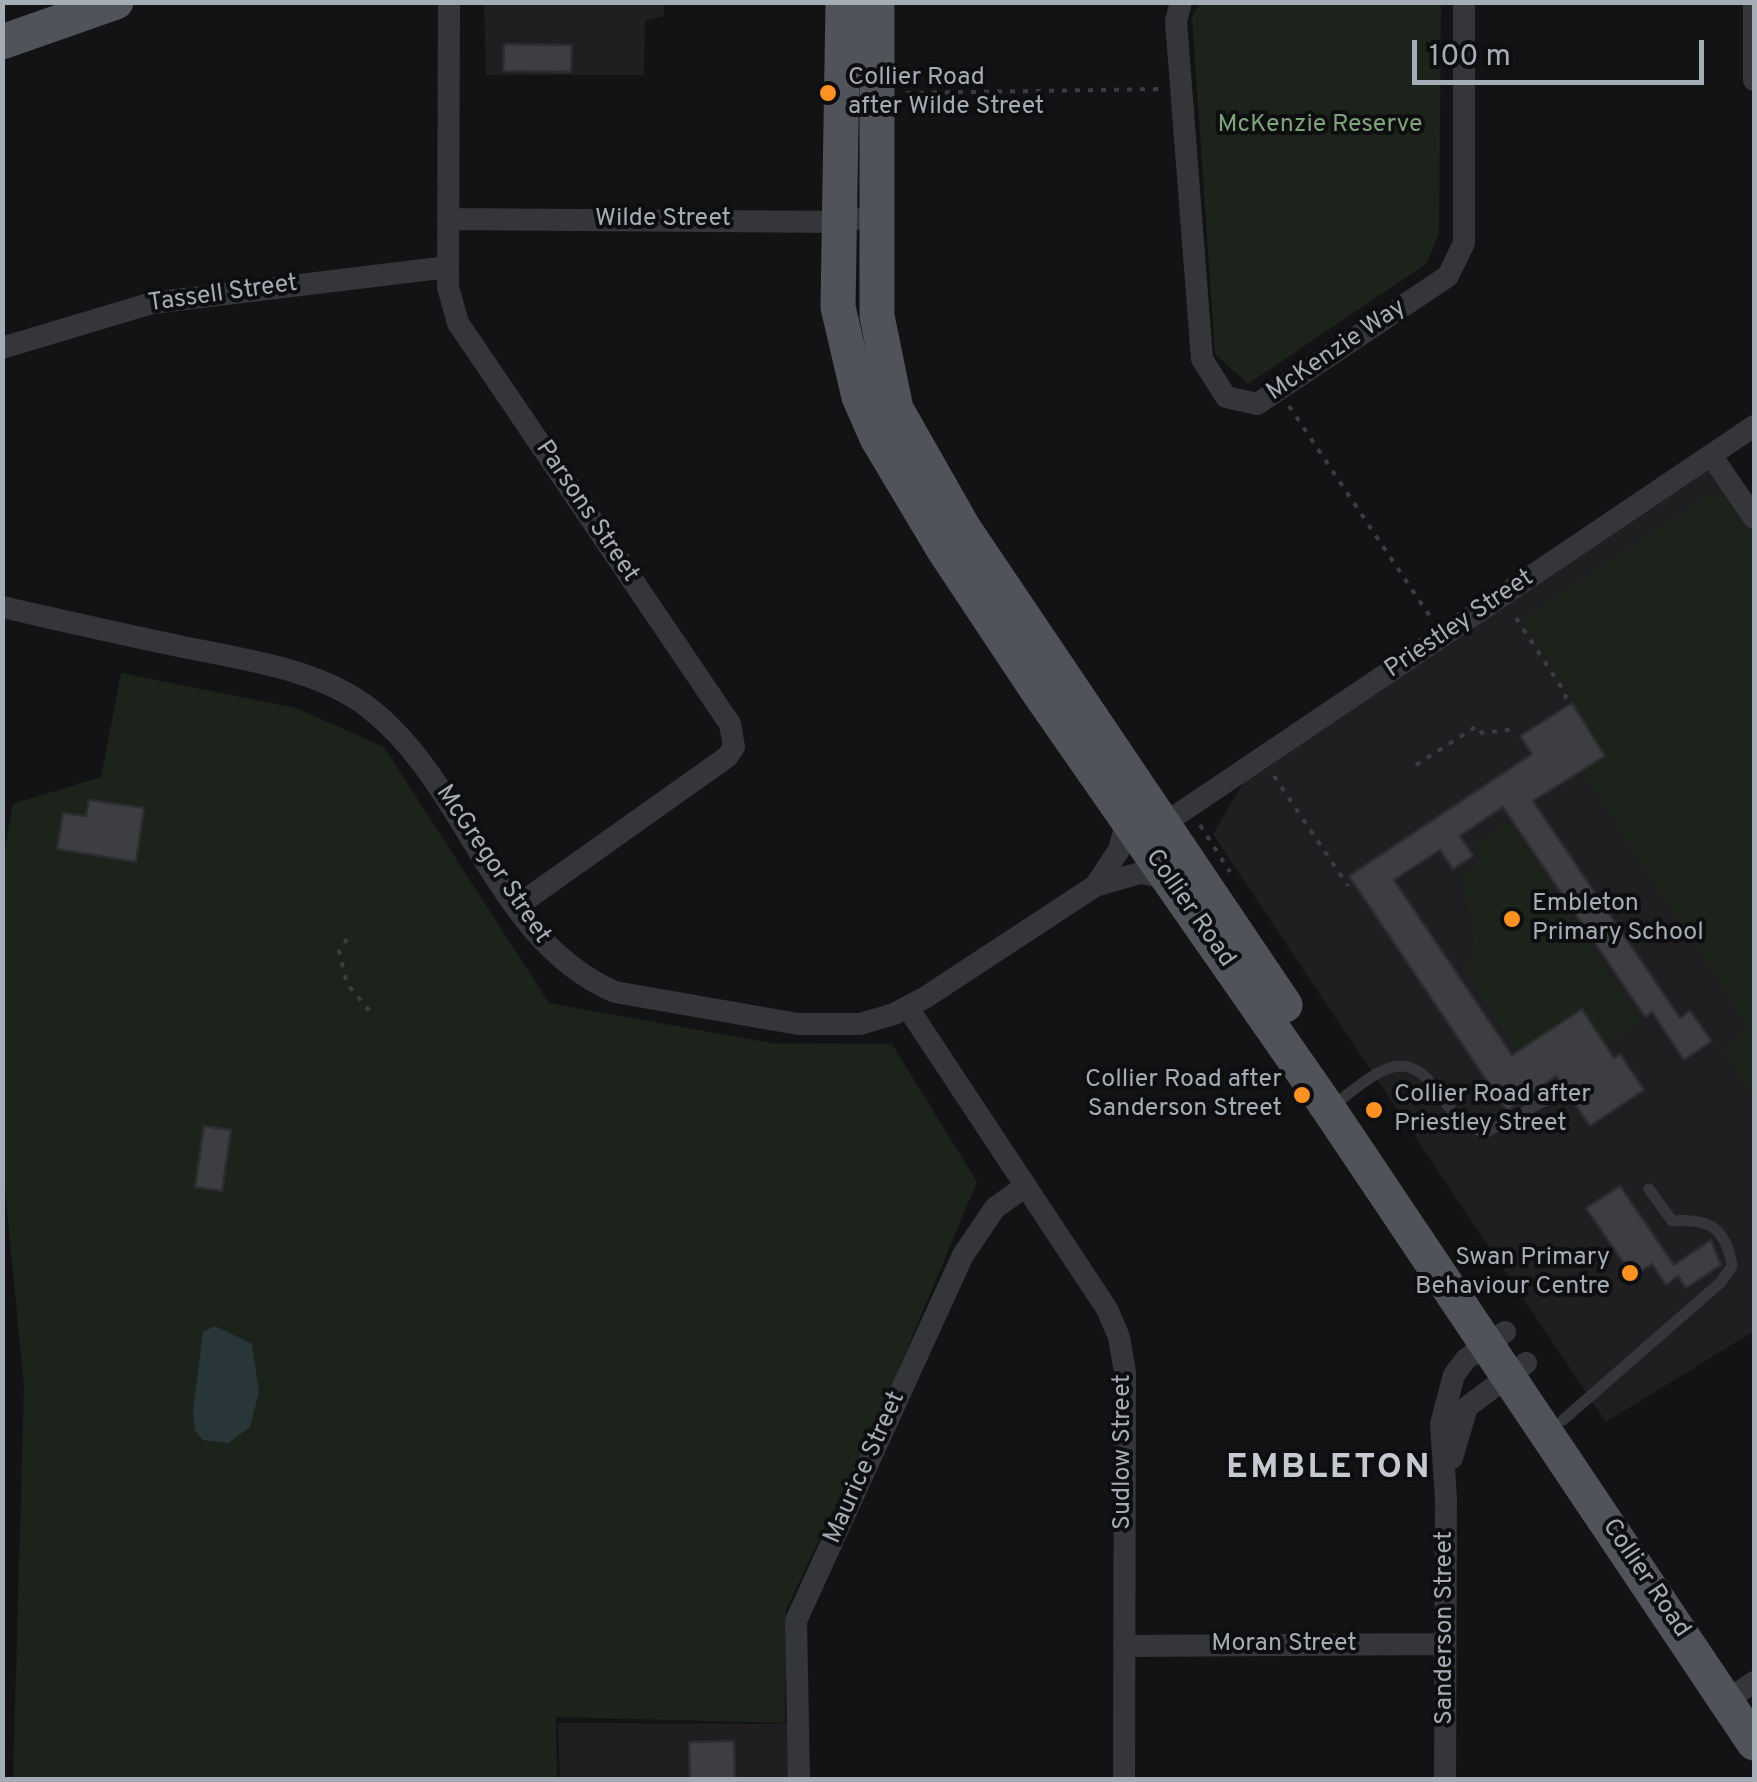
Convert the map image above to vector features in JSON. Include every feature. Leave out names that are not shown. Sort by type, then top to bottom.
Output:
[{"type":"main road","points":[[2,42],[116,2]]},
{"type":"main road","name":"Collier Road","points":[[844,2],[859,219],[880,348],[896,409],[963,527],[1164,824],[1337,1102],[1516,1369],[1744,1695]]},
{"type":"main road","name":"Collier Road","points":[[877,2],[859,219],[836,266],[838,307],[860,397],[877,438],[944,550],[1167,878],[1337,1102]]},
{"type":"main road","name":"Collier Road","points":[[1516,1369],[1563,1420],[1744,1695],[1754,1743]]},
{"type":"street","name":"Parsons Street","points":[[449,2],[448,287],[458,324],[730,724],[734,747],[728,757],[634,827],[517,906]]},
{"type":"street","name":"McKenzie Way","points":[[1182,2],[1176,20],[1202,359],[1226,398],[1257,404],[1448,276],[1464,243],[1464,2]]},
{"type":"street","points":[[1754,2],[1754,80]]},
{"type":"street","name":"Wilde Street","points":[[448,219],[859,219]]},
{"type":"street","name":"Tassell Street","points":[[2,348],[152,303],[448,266]]},
{"type":"street","name":"Priestley Street","points":[[1164,824],[1260,755],[1444,637],[1754,426]]},
{"type":"street","points":[[1711,456],[1754,518]]},
{"type":"street","name":"McGregor Street","points":[[2,608],[304,675],[367,706],[431,776],[517,906],[567,966],[615,992],[832,1026],[860,1024],[908,1008],[1095,886],[1135,874],[1167,878]]},
{"type":"street","name":"McGregor Street","points":[[1095,886],[1119,850],[1127,820]]},
{"type":"street","name":"Sudlow Street","points":[[908,1008],[1107,1309],[1119,1338],[1125,1372],[1124,1780]]},
{"type":"street","name":"Maurice Street","points":[[799,1780],[796,1621],[963,1255],[994,1208],[1024,1187]]},
{"type":"street","name":"Sanderson Street","points":[[1445,1780],[1446,1476],[1440,1452],[1446,1398],[1466,1359],[1496,1338]]},
{"type":"street","name":"Sanderson Street","points":[[1446,1476],[1467,1406],[1516,1369]]},
{"type":"street","name":"Moran Street","points":[[1124,1646],[1444,1644]]},
{"type":"lane","points":[[1337,1102],[1382,1072],[1400,1066],[1413,1069],[1432,1084],[1462,1122],[1485,1133],[1546,1100]]},
{"type":"lane","points":[[1563,1420],[1721,1282],[1732,1266],[1728,1242],[1717,1229],[1694,1219],[1672,1221],[1649,1189]]},
{"type":"path","points":[[899,93],[1181,89]]},
{"type":"path","points":[[1278,390],[1444,637]]},
{"type":"path","points":[[1516,618],[1566,694],[1564,704]]},
{"type":"path","points":[[1416,765],[1477,726],[1482,734],[1508,730],[1514,738]]},
{"type":"path","points":[[1260,755],[1348,886]]},
{"type":"path","points":[[347,938],[339,951],[347,984],[373,1015]]},
{"type":"shaded area","points":[[484,3],[664,3],[664,16],[645,21],[644,75],[486,75]]},
{"type":"shaded area","name":"Embleton Primary School","points":[[1711,457],[1754,519],[1754,1331],[1606,1422],[1213,834],[1260,755]]},
{"type":"shaded area","points":[[215,1326],[252,1344],[259,1392],[250,1427],[228,1443],[203,1440],[195,1431],[193,1411],[203,1332]]},
{"type":"shaded area","points":[[558,1723],[801,1724],[799,1779],[560,1779]]},
{"type":"green space","name":"McKenzie Reserve","points":[[1200,3],[1441,3],[1439,234],[1426,264],[1248,384],[1215,354],[1192,17]]},
{"type":"green space","points":[[1711,493],[1725,497],[1754,541],[1754,1098],[1721,1047],[1749,1029],[1581,771],[1605,756],[1572,703],[1572,694],[1522,619]]},
{"type":"green space","points":[[121,673],[296,708],[384,747],[549,1003],[771,1043],[892,1044],[977,1182],[887,1397],[786,1610],[785,1723],[556,1717],[557,1779],[13,1779],[24,1387],[2,1159],[2,865],[13,804],[101,777]]},
{"type":"green space","points":[[1508,822],[1641,1022],[1606,1045],[1582,1010],[1518,1051],[1466,972],[1475,932],[1461,876],[1483,861],[1473,844]]},
{"type":"building","points":[[504,44],[572,45],[571,72],[503,71]]},
{"type":"building","points":[[1572,703],[1605,756],[1533,801],[1680,1018],[1690,1011],[1712,1041],[1684,1060],[1652,1012],[1645,1017],[1503,807],[1460,836],[1473,856],[1453,869],[1440,850],[1394,880],[1512,1055],[1582,1009],[1614,1058],[1620,1054],[1644,1090],[1590,1126],[1556,1076],[1507,1111],[1349,876],[1532,754],[1520,736]]},
{"type":"building","points":[[89,800],[144,808],[136,862],[57,849],[63,813],[86,816]]},
{"type":"building","points":[[204,1126],[231,1130],[222,1191],[195,1187]]},
{"type":"building","points":[[1620,1186],[1674,1265],[1711,1240],[1721,1265],[1686,1288],[1678,1276],[1666,1285],[1652,1264],[1633,1277],[1586,1208]]},
{"type":"building","points":[[734,1741],[735,1780],[690,1780],[689,1742]]},
{"type":"place","name":"Collier Road after Wilde Street","points":[[828,93]]},
{"type":"place","name":"Embleton Primary School","points":[[1512,919]]},
{"type":"place","name":"Collier Road after Sanderson Street","points":[[1302,1095]]},
{"type":"place","name":"Collier Road after Priestley Street","points":[[1374,1110]]},
{"type":"place","name":"Swan Primary Behaviour Centre","points":[[1630,1273]]},
{"type":"district","name":"EMBLETON","points":[[1329,1470]]}]
